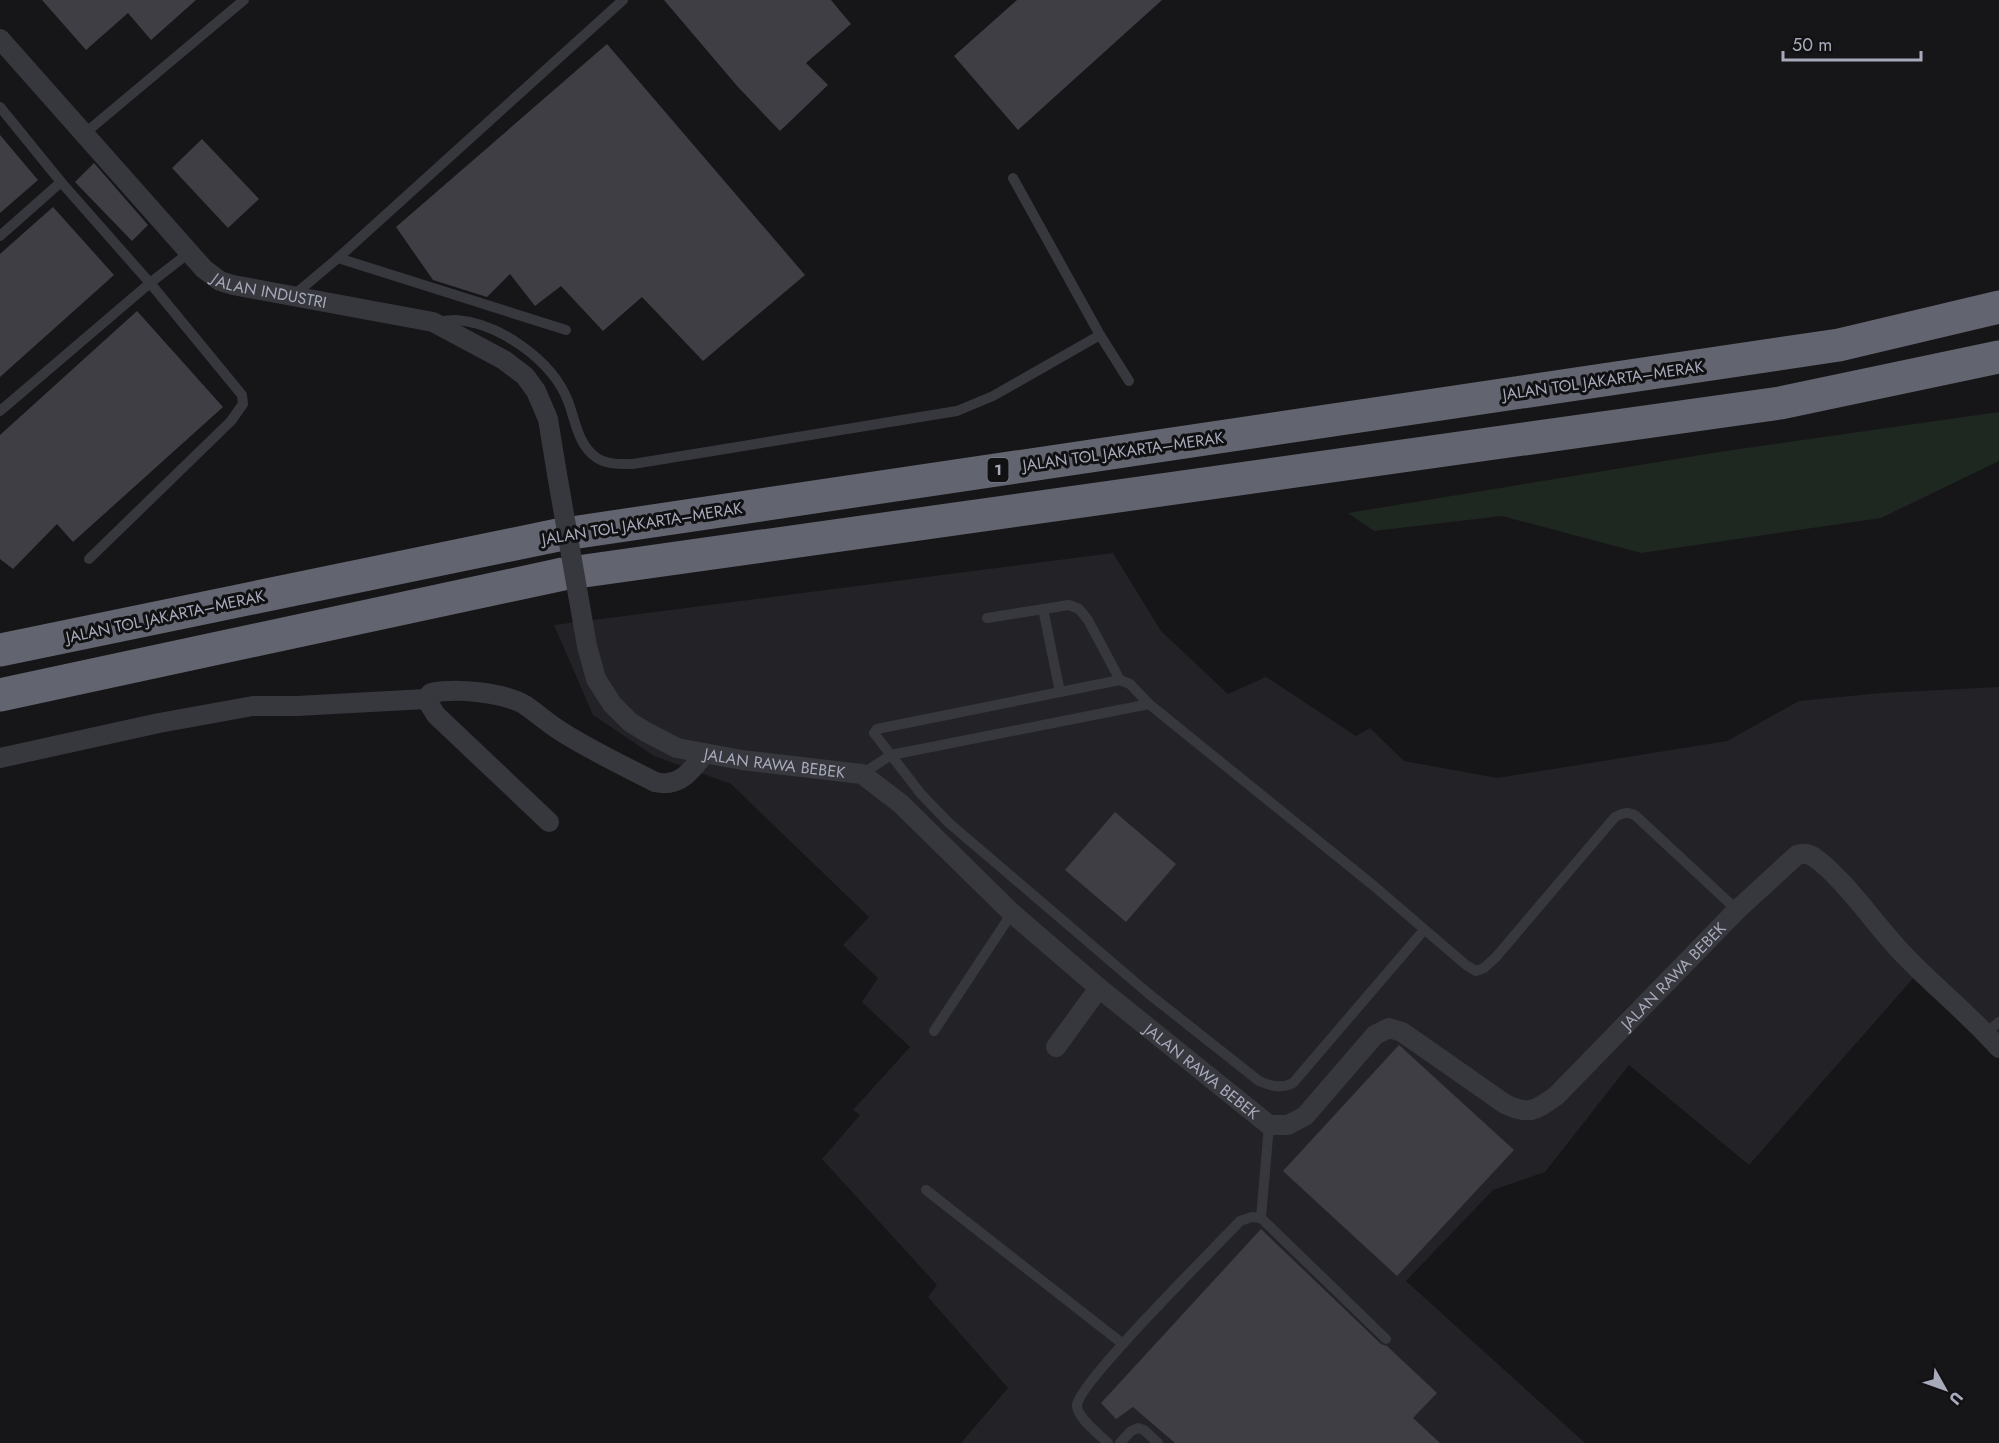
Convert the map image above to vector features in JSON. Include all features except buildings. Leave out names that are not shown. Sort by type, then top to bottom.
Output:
[{"type":"highway","name":"JALAN TOL JAKARTA–MERAK","points":[[0,650],[558,535],[1839,345],[1999,307]]},
{"type":"highway","points":[[0,695],[563,574],[1780,403],[1999,357]]},
{"type":"street","name":"JALAN INDUSTRI","points":[[0,39],[204,269],[220,281],[433,322],[504,360],[525,376],[536,391],[548,419],[557,474]]},
{"type":"street","name":"JALAN RAWA BEBEK","points":[[557,474],[587,646],[596,679],[612,704],[630,722],[677,748],[802,768],[862,774],[901,804],[1012,913],[1099,988],[1269,1125],[1288,1125],[1305,1116],[1376,1035],[1389,1028],[1402,1032],[1505,1104],[1522,1112],[1539,1108],[1557,1095],[1737,910],[1797,855],[1804,853],[1812,855],[1837,878],[1906,958],[1995,1034]]},
{"type":"street","points":[[0,758],[159,723],[246,707],[426,699],[431,693],[452,691],[511,699],[525,705],[561,731],[601,755],[663,784],[680,781],[705,753]]},
{"type":"street","points":[[426,699],[436,715],[549,822]]},
{"type":"street","points":[[1056,1047],[1099,988]]},
{"type":"lane","points":[[84,134],[244,0]]},
{"type":"lane","points":[[294,295],[338,258],[623,0]]},
{"type":"lane","points":[[0,107],[242,395],[243,404],[231,421],[89,559]]},
{"type":"lane","points":[[1013,178],[1100,335],[1129,381]]},
{"type":"lane","points":[[0,236],[61,182]]},
{"type":"lane","points":[[0,411],[150,283],[190,252]]},
{"type":"lane","points":[[338,258],[566,330]]},
{"type":"lane","points":[[433,322],[455,320],[485,328],[513,340],[537,357],[555,378],[567,399],[576,428],[585,445],[597,458],[616,464],[633,464],[957,411],[993,396],[1100,335]]},
{"type":"lane","points":[[987,618],[1069,605],[1079,609],[1088,620],[1120,680]]},
{"type":"lane","points":[[1043,609],[1060,692]]},
{"type":"lane","points":[[1424,930],[1293,1083],[1286,1086],[1272,1086],[1259,1081],[1149,994],[1002,870],[928,801],[874,733],[877,729],[1120,680],[1130,684],[1149,704],[1476,971],[1481,970],[1496,957],[1616,817],[1624,813],[1636,816],[1737,910]]},
{"type":"lane","points":[[862,774],[891,755],[1149,704]]},
{"type":"lane","points":[[934,1031],[1012,913]]},
{"type":"lane","points":[[1261,1218],[1269,1125]]},
{"type":"lane","points":[[926,1190],[1123,1344]]},
{"type":"lane","points":[[1108,1443],[1077,1411],[1081,1393],[1123,1344],[1240,1221],[1252,1217],[1261,1218],[1386,1339]]},
{"type":"lane","points":[[1120,1443],[1131,1431],[1138,1428],[1144,1430],[1158,1443]]},
{"type":"shaded area","points":[[1999,412],[1999,461],[1881,518],[1641,553],[1502,516],[1374,531],[1348,513],[1719,452]]},
{"type":"shaded area","points":[[1113,553],[1161,631],[1228,694],[1266,677],[1356,736],[1370,728],[1404,761],[1497,778],[1727,741],[1799,701],[1881,693],[1999,687],[1999,1056],[1916,975],[1749,1165],[1629,1065],[1545,1172],[1493,1190],[1406,1281],[1585,1443],[961,1443],[1008,1388],[928,1297],[937,1285],[822,1159],[860,1115],[853,1110],[910,1047],[862,1002],[878,978],[843,945],[869,917],[731,784],[654,756],[593,715],[554,625]]}]
